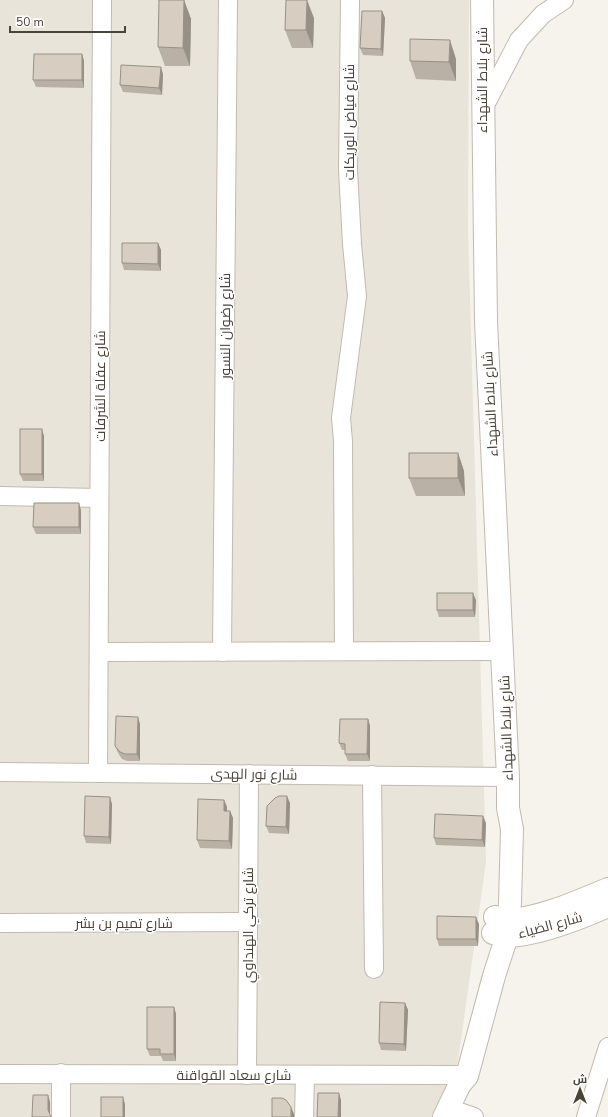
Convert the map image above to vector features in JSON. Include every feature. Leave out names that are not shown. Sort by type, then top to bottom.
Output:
[{"type":"street","name":"شارع عقلة الشرفات","points":[[98,772],[102,0]]},
{"type":"street","name":"شارع رضوان النسور","points":[[222,652],[228,0]]},
{"type":"street","name":"شارع فياض الوريكات","points":[[344,651],[343,441],[341,418],[357,296],[352,244],[348,170],[350,0]]},
{"type":"street","name":"شارع بلاط الشهداء","points":[[446,1112],[462,1078],[469,1022],[500,926],[512,829],[508,808],[508,777],[486,322],[482,110],[482,0]]},
{"type":"street","points":[[482,110],[518,40],[543,14],[564,0]]},
{"type":"street","points":[[0,496],[99,498]]},
{"type":"street","points":[[99,652],[502,651]]},
{"type":"street","name":"شارع نور الهدى","points":[[0,772],[508,777]]},
{"type":"street","name":"شارع تركي الهنداوي","points":[[247,1075],[249,774]]},
{"type":"street","points":[[372,776],[374,969]]},
{"type":"street","name":"شارع الضياء","points":[[500,926],[576,902],[608,889]]},
{"type":"street","name":"شارع الضياء","points":[[500,926],[526,934],[585,916],[608,906]]},
{"type":"street","name":"شارع تميم بن بشر","points":[[0,923],[248,922]]},
{"type":"street","points":[[586,1117],[608,1047]]},
{"type":"street","points":[[61,1073],[61,1117]]},
{"type":"street","name":"شارع سعاد القواقنة","points":[[0,1074],[305,1075],[462,1078]]},
{"type":"street","points":[[304,1117],[305,1075]]},
{"type":"street","points":[[446,1112],[474,1117]]},
{"type":"shaded area","points":[[0,0],[469,0],[468,229],[486,862],[453,1097],[442,1117],[0,1117]]},
{"type":"building","points":[[159,0],[184,0],[183,48],[158,47]]},
{"type":"building","points":[[286,0],[307,0],[306,30],[285,30]]},
{"type":"building","points":[[362,11],[382,11],[381,49],[360,48]]},
{"type":"building","points":[[410,39],[450,40],[449,62],[410,61]]},
{"type":"building","points":[[34,54],[82,54],[82,80],[33,80]]},
{"type":"building","points":[[121,65],[161,67],[159,88],[120,85]]},
{"type":"building","points":[[122,243],[158,243],[158,264],[122,263]]},
{"type":"building","points":[[20,429],[42,429],[42,474],[20,474]]},
{"type":"building","points":[[409,453],[458,453],[458,478],[409,478]]},
{"type":"building","points":[[34,503],[79,503],[79,527],[33,527]]},
{"type":"building","points":[[437,593],[473,593],[473,610],[437,610]]},
{"type":"building","points":[[116,716],[138,717],[137,754],[125,754],[120,752],[115,746]]},
{"type":"building","points":[[340,719],[368,719],[367,754],[345,754],[345,744],[339,743]]},
{"type":"building","points":[[85,796],[110,797],[109,837],[84,836]]},
{"type":"building","points":[[279,796],[287,796],[286,827],[266,826],[267,806]]},
{"type":"building","points":[[198,799],[224,800],[224,811],[230,811],[229,841],[197,840]]},
{"type":"building","points":[[435,814],[483,816],[482,840],[434,838]]},
{"type":"building","points":[[437,916],[476,917],[476,939],[437,939]]},
{"type":"building","points":[[380,1002],[405,1003],[404,1044],[379,1043]]},
{"type":"building","points":[[147,1007],[174,1007],[174,1054],[160,1054],[160,1049],[147,1049]]},
{"type":"building","points":[[318,1093],[339,1093],[338,1117],[317,1117]]},
{"type":"building","points":[[33,1095],[48,1095],[48,1110],[51,1117],[32,1117]]},
{"type":"building","points":[[101,1097],[123,1097],[123,1117],[101,1117]]},
{"type":"building","points":[[272,1098],[282,1098],[286,1100],[291,1107],[291,1117],[272,1117]]}]
